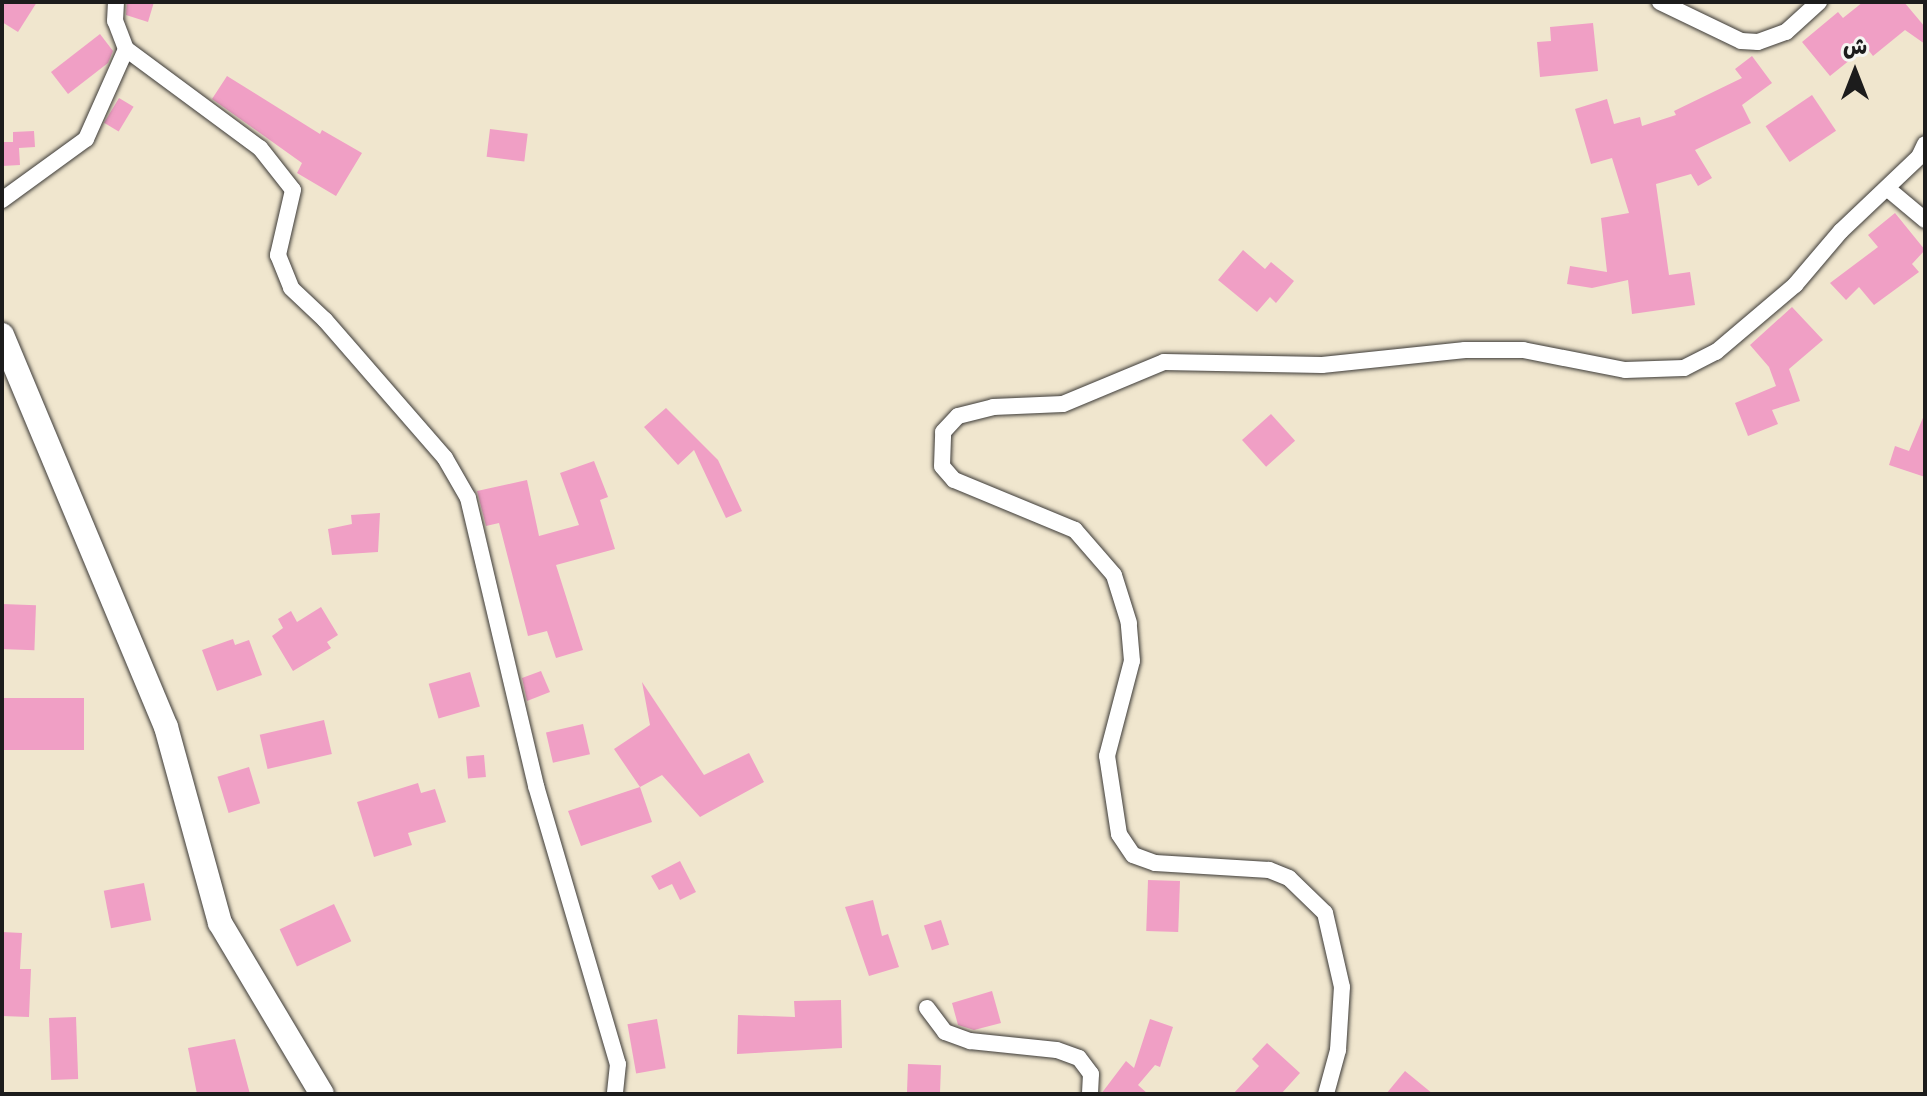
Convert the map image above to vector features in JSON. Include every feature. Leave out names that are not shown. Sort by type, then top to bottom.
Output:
[{"type":"street","points":[[116,2],[115,21],[126,49],[260,148],[293,190],[278,255],[291,288],[325,320],[445,458],[468,498],[536,786],[618,1064],[615,1094]]},
{"type":"street","points":[[1660,2],[1741,41],[1758,42],[1786,32],[1819,2]]},
{"type":"street","points":[[2,200],[86,139],[126,49]]},
{"type":"street","points":[[1326,1094],[1338,1050],[1342,987],[1325,913],[1309,892],[1269,870],[1155,863],[1133,855],[1119,834],[1107,756],[1132,661],[1129,623],[1114,575],[1075,530],[954,480],[942,466],[943,432],[958,416],[993,407],[1063,404],[1164,362],[1322,365],[1465,350],[1523,350],[1625,370],[1684,368],[1716,352],[1795,285],[1888,189],[1925,144]]},
{"type":"street","points":[[1888,189],[1925,220]]},
{"type":"street","points":[[2,335],[166,727],[220,923],[322,1094]]},
{"type":"street","points":[[927,1008],[945,1032],[970,1041],[1057,1050],[1079,1058],[1091,1074],[1090,1094]]},
{"type":"building","points":[[2,2],[37,2],[18,32],[2,22]]},
{"type":"building","points":[[127,2],[154,2],[148,22],[126,15]]},
{"type":"building","points":[[1863,2],[1904,2],[1925,27],[1925,44],[1905,30],[1873,56],[1866,47],[1830,76],[1802,42],[1838,12],[1843,18]]},
{"type":"building","points":[[1593,23],[1598,71],[1540,77],[1537,42],[1551,41],[1550,27]]},
{"type":"building","points":[[100,34],[113,51],[108,63],[68,94],[51,72]]},
{"type":"building","points":[[1752,56],[1772,83],[1742,105],[1751,123],[1695,150],[1712,178],[1698,186],[1691,174],[1656,184],[1669,275],[1690,272],[1695,305],[1632,314],[1628,280],[1592,288],[1567,284],[1570,266],[1607,272],[1601,218],[1629,213],[1612,158],[1591,164],[1575,109],[1607,99],[1614,124],[1640,117],[1642,126],[1676,115],[1674,111],[1742,78],[1735,69]]},
{"type":"building","points":[[227,76],[320,134],[322,130],[362,153],[336,196],[297,173],[302,163],[212,99]]},
{"type":"building","points":[[1812,95],[1836,131],[1790,162],[1766,126]]},
{"type":"building","points":[[119,98],[134,107],[119,132],[104,123]]},
{"type":"building","points":[[490,129],[528,134],[524,161],[487,157]]},
{"type":"building","points":[[34,131],[35,147],[19,148],[20,165],[2,166],[2,142],[13,142],[13,132]]},
{"type":"building","points":[[1895,213],[1925,250],[1912,264],[1919,272],[1874,305],[1859,287],[1846,300],[1830,283],[1878,247],[1868,235]]},
{"type":"building","points":[[1243,250],[1265,269],[1271,262],[1294,281],[1276,303],[1270,297],[1257,312],[1218,280]]},
{"type":"building","points":[[1792,307],[1823,340],[1789,369],[1800,401],[1772,410],[1778,424],[1748,436],[1735,403],[1776,386],[1769,367],[1750,345]]},
{"type":"building","points":[[666,408],[718,460],[742,511],[726,518],[694,450],[678,465],[644,427]]},
{"type":"building","points":[[1925,413],[1925,477],[1889,465],[1895,446],[1909,451]]},
{"type":"building","points":[[1271,414],[1295,441],[1266,467],[1242,440]]},
{"type":"building","points":[[594,461],[608,497],[600,500],[615,549],[556,565],[583,650],[556,658],[547,631],[528,636],[499,523],[486,526],[477,491],[527,480],[539,536],[579,525],[560,473]]},
{"type":"building","points":[[380,513],[378,552],[332,555],[328,529],[352,524],[351,515]]},
{"type":"building","points":[[2,604],[36,605],[34,650],[2,649]]},
{"type":"building","points":[[321,607],[338,635],[327,642],[331,648],[293,671],[272,636],[283,628],[278,619],[291,611],[297,622]]},
{"type":"building","points":[[233,639],[235,645],[249,640],[262,675],[217,691],[202,650]]},
{"type":"building","points":[[541,671],[550,692],[527,701],[522,678]]},
{"type":"building","points":[[470,672],[480,707],[439,718],[429,684]]},
{"type":"building","points":[[642,682],[704,775],[749,753],[764,782],[700,817],[662,775],[640,787],[614,749],[650,725]]},
{"type":"building","points":[[2,698],[84,698],[84,750],[2,750]]},
{"type":"building","points":[[324,720],[332,754],[268,769],[260,735]]},
{"type":"building","points":[[583,724],[590,754],[553,763],[546,733]]},
{"type":"building","points":[[484,755],[486,777],[468,778],[466,757]]},
{"type":"building","points":[[249,767],[260,803],[229,813],[217,777]]},
{"type":"building","points":[[418,783],[421,793],[435,789],[446,822],[408,833],[412,845],[374,857],[357,802]]},
{"type":"building","points":[[640,787],[652,822],[581,846],[568,811]]},
{"type":"building","points":[[680,861],[696,892],[680,900],[672,884],[659,890],[651,876]]},
{"type":"building","points":[[1148,880],[1180,881],[1178,932],[1146,931]]},
{"type":"building","points":[[144,883],[151,920],[111,928],[104,891]]},
{"type":"building","points":[[873,900],[882,936],[888,934],[899,967],[869,976],[845,907]]},
{"type":"building","points":[[334,904],[351,941],[297,967],[280,929]]},
{"type":"building","points":[[941,920],[949,945],[932,950],[924,926]]},
{"type":"building","points":[[2,932],[22,933],[20,969],[31,969],[29,1017],[2,1016]]},
{"type":"building","points":[[992,991],[1001,1023],[974,1030],[958,1025],[952,1003]]},
{"type":"building","points":[[841,1000],[842,1048],[737,1054],[738,1015],[795,1017],[794,1001]]},
{"type":"building","points":[[76,1017],[78,1079],[51,1080],[49,1018]]},
{"type":"building","points":[[657,1019],[666,1068],[636,1073],[627,1024]]},
{"type":"building","points":[[1150,1019],[1173,1027],[1160,1067],[1155,1065],[1138,1085],[1148,1094],[1101,1094],[1126,1061],[1134,1068]]},
{"type":"building","points":[[235,1039],[250,1094],[197,1094],[188,1048]]},
{"type":"building","points":[[1267,1043],[1300,1073],[1281,1094],[1233,1094],[1259,1066],[1252,1059]]},
{"type":"building","points":[[908,1064],[941,1065],[940,1094],[907,1094]]},
{"type":"building","points":[[1405,1071],[1433,1094],[1386,1094]]}]
